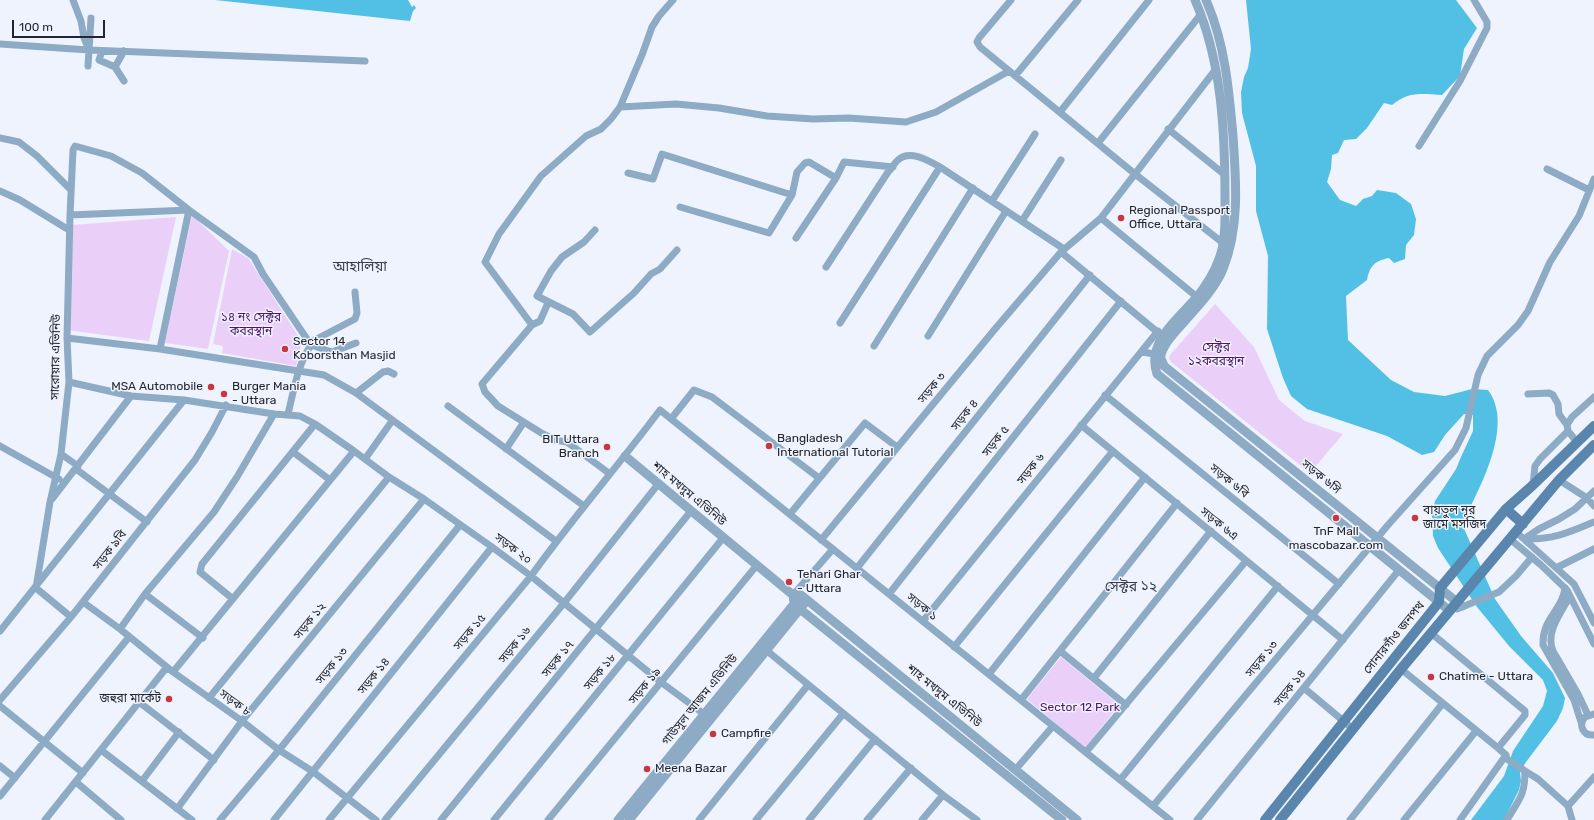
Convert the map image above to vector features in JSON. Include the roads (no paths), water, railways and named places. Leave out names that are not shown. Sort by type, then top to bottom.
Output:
[{"type":"main road","points":[[1440,588],[1506,509],[1533,486],[1594,426]]},
{"type":"main road","name":"সোনারগাঁও জনপথ","points":[[1280,820],[1401,669],[1450,611],[1461,601],[1559,480],[1594,445]]},
{"type":"main road","points":[[1506,509],[1516,532]]},
{"type":"main road","name":"সোনারগাঁও জনপথ","points":[[1265,820],[1439,602],[1440,588]]},
{"type":"street","points":[[73,0],[81,21],[84,38],[89,50]]},
{"type":"street","points":[[532,326],[485,262],[499,234],[542,176],[586,136],[601,129],[620,107],[652,27],[659,16],[673,0]]},
{"type":"street","points":[[1010,0],[977,42],[980,47],[1134,174],[1223,243]]},
{"type":"street","points":[[620,107],[676,104],[719,108],[767,116],[849,118],[906,122],[936,112],[1012,73],[1078,0]]},
{"type":"street","points":[[1060,112],[1149,0]]},
{"type":"street","points":[[1159,361],[1158,344],[1160,334],[1197,297],[1211,277],[1220,259],[1223,243],[1225,175],[1223,128],[1212,46],[1195,0]]},
{"type":"street","points":[[1159,361],[1169,340],[1202,302],[1223,270],[1230,250],[1234,222],[1236,186],[1226,73],[1220,43],[1206,0]]},
{"type":"street","points":[[1419,146],[1460,81],[1487,28],[1486,22],[1474,0]]},
{"type":"street","points":[[1098,144],[1201,14]]},
{"type":"street","points":[[88,66],[92,18]]},
{"type":"street","points":[[0,44],[124,52],[365,61]]},
{"type":"street","points":[[102,50],[99,60],[114,67],[124,81]]},
{"type":"street","points":[[114,67],[124,52]]},
{"type":"street","name":"সড়ক ৩","points":[[821,540],[897,447],[1063,250],[1101,218],[1168,129],[1216,69]]},
{"type":"street","points":[[1168,129],[1225,175]]},
{"type":"street","points":[[992,201],[1035,134]]},
{"type":"street","points":[[0,138],[19,142],[37,156],[71,190]]},
{"type":"street","name":"সারোয়ার এভিনিউ","points":[[36,588],[50,502],[60,454],[69,382],[67,338],[69,230],[73,148],[75,146],[111,156],[142,174],[189,210]]},
{"type":"street","points":[[628,173],[653,179],[662,154],[792,195]]},
{"type":"street","points":[[826,267],[898,159],[908,156],[923,158],[973,188],[1063,250],[1090,275],[1160,334]]},
{"type":"street","points":[[1022,221],[1061,160]]},
{"type":"street","points":[[680,208],[769,233],[792,195],[797,172],[805,163],[809,162],[836,178]]},
{"type":"street","points":[[796,238],[836,178],[844,162],[893,167]]},
{"type":"street","points":[[840,323],[940,168]]},
{"type":"street","points":[[1547,169],[1590,190]]},
{"type":"street","name":"সড়ক ১৩","points":[[1153,806],[1370,546],[1454,450],[1466,428],[1478,375],[1487,356],[1518,325],[1528,311],[1543,275],[1579,216],[1594,178]]},
{"type":"street","points":[[874,346],[973,188]]},
{"type":"street","points":[[0,191],[20,200],[69,230]]},
{"type":"street","points":[[160,349],[189,210]]},
{"type":"street","points":[[70,216],[189,210],[251,254],[310,344],[332,352],[356,343]]},
{"type":"street","points":[[928,336],[1006,211]]},
{"type":"street","points":[[1101,218],[1197,297]]},
{"type":"street","points":[[595,230],[584,242],[562,257],[551,271],[537,296],[548,303],[573,314],[590,332],[634,293],[651,274],[660,269],[677,250]]},
{"type":"street","name":"সড়ক ৪","points":[[857,568],[1090,275]]},
{"type":"street","points":[[288,414],[298,370],[310,344],[355,319],[358,313],[355,292]]},
{"type":"street","name":"সড়ক ৫","points":[[889,594],[1121,301]]},
{"type":"street","points":[[548,303],[540,321],[532,326],[482,384],[485,392],[498,406],[543,434],[555,440],[567,442],[610,474]]},
{"type":"street","name":"সড়ক ৬","points":[[923,621],[1141,352],[1160,334]]},
{"type":"street","points":[[67,338],[160,349],[324,375],[356,393],[412,436],[556,541]]},
{"type":"street","points":[[1141,352],[1159,361]]},
{"type":"street","name":"সড়ক ৬সি","points":[[1159,361],[1157,374],[1450,611]]},
{"type":"street","name":"সড়ক ৬সি","points":[[1159,361],[1377,538],[1440,588],[1461,601]]},
{"type":"street","points":[[356,393],[383,372],[388,371],[394,374]]},
{"type":"street","name":"সড়ক ২০","points":[[69,382],[131,396],[184,400],[226,405],[274,414],[300,416],[315,424],[389,477],[424,499],[492,547],[531,576],[662,683],[704,714]]},
{"type":"street","points":[[671,419],[694,390],[712,396],[819,478]]},
{"type":"street","points":[[1528,394],[1549,393],[1553,395],[1558,404],[1559,414],[1577,442]]},
{"type":"street","name":"সড়ক ৬বি","points":[[1106,395],[1339,584]]},
{"type":"street","points":[[50,502],[131,396]]},
{"type":"street","points":[[1533,486],[1535,466],[1568,428],[1572,417],[1594,397]]},
{"type":"street","points":[[0,631],[36,588],[184,400]]},
{"type":"street","name":"সড়ক ৯বি","points":[[0,700],[71,617],[195,460],[226,405]]},
{"type":"street","points":[[448,406],[584,506]]},
{"type":"street","name":"সড়ক ১","points":[[660,410],[1170,820]]},
{"type":"street","name":"সড়ক ১৫","points":[[329,820],[531,576],[556,541],[660,410]]},
{"type":"street","points":[[120,629],[145,594],[214,512],[241,472],[274,414]]},
{"type":"street","points":[[1224,428],[1231,420]]},
{"type":"street","points":[[365,459],[392,421]]},
{"type":"street","points":[[506,449],[524,422]]},
{"type":"street","points":[[790,514],[864,423],[897,447]]},
{"type":"street","points":[[233,599],[202,574],[200,572],[200,568],[315,424]]},
{"type":"street","name":"সড়ক ৬এ","points":[[1081,425],[1343,640]]},
{"type":"street","points":[[0,446],[56,478],[67,481]]},
{"type":"street","points":[[48,819],[83,772],[139,702],[203,638],[354,451]]},
{"type":"street","points":[[954,647],[1113,451]]},
{"type":"street","points":[[293,452],[330,480]]},
{"type":"street","points":[[60,454],[147,522]]},
{"type":"street","name":"শাহ মখদুম এভিনিউ","points":[[625,456],[757,565],[890,682],[1062,820]]},
{"type":"street","points":[[209,698],[389,477]]},
{"type":"street","points":[[989,674],[1145,477]]},
{"type":"street","points":[[1559,480],[1587,498],[1594,506]]},
{"type":"street","name":"সড়ক ১৬","points":[[385,820],[564,603],[659,483]]},
{"type":"street","points":[[1524,539],[1539,528],[1559,519],[1594,492]]},
{"type":"street","name":"সড়ক ১২","points":[[177,809],[242,721],[424,499]]},
{"type":"street","points":[[1021,700],[1177,503]]},
{"type":"street","name":"সড়ক ১৭","points":[[441,820],[691,511]]},
{"type":"street","points":[[1524,539],[1542,539],[1565,535],[1594,522]]},
{"type":"street","name":"সড়ক ১৩","points":[[220,820],[279,750],[460,525]]},
{"type":"street","points":[[1094,678],[1211,531]]},
{"type":"street","points":[[1516,532],[1574,584],[1594,623]]},
{"type":"street","points":[[1516,532],[1532,557],[1565,588],[1594,644]]},
{"type":"street","name":"সড়ক ১৮","points":[[494,820],[724,538]]},
{"type":"street","name":"সড়ক ১৪","points":[[274,820],[492,547]]},
{"type":"street","points":[[799,601],[833,549]]},
{"type":"street","points":[[1556,568],[1594,549]]},
{"type":"street","points":[[1461,601],[1472,602],[1492,596],[1499,592],[1516,576],[1532,557]]},
{"type":"street","points":[[1086,752],[1246,560]]},
{"type":"street","name":"সড়ক ১৯","points":[[548,820],[662,683],[757,565]]},
{"type":"street","name":"সড়ক ১৪","points":[[1197,820],[1399,570]]},
{"type":"street","points":[[1120,780],[1278,586]]},
{"type":"street","points":[[36,588],[71,617]]},
{"type":"street","points":[[1565,588],[1564,596],[1546,623],[1542,637],[1543,645],[1574,700],[1584,733],[1591,736],[1594,735]]},
{"type":"street","points":[[145,594],[203,638]]},
{"type":"street","points":[[1570,596],[1557,620],[1550,637],[1550,644],[1591,714],[1581,722]]},
{"type":"street","name":"শাহ মখদুম এভিনিউ","points":[[799,601],[897,674],[1024,775],[1077,820]]},
{"type":"street","name":"গাউসুল আজম এভিনিউ","points":[[630,820],[766,650],[799,601]]},
{"type":"street","name":"গাউসুল আজম এভিনিউ","points":[[618,820],[704,714],[799,601]]},
{"type":"street","name":"সড়ক ৮","points":[[83,602],[120,629],[170,670],[242,721],[279,750],[312,771],[376,820]]},
{"type":"street","points":[[1431,633],[1525,711],[1525,714],[1498,748]]},
{"type":"street","points":[[0,796],[129,637]]},
{"type":"street","points":[[766,650],[943,795],[977,820]]},
{"type":"street","points":[[1060,651],[1126,705]]},
{"type":"street","points":[[1401,669],[1568,806],[1572,820]]},
{"type":"street","points":[[890,682],[897,674]]},
{"type":"street","points":[[699,820],[808,685]]},
{"type":"street","points":[[1304,688],[1353,729]]},
{"type":"street","points":[[139,702],[214,760]]},
{"type":"street","points":[[1350,820],[1443,703]]},
{"type":"street","points":[[0,706],[83,772]]},
{"type":"street","points":[[756,820],[843,714]]},
{"type":"street","points":[[1016,769],[1053,726]]},
{"type":"street","points":[[1404,820],[1476,731]]},
{"type":"street","points":[[142,781],[179,732]]},
{"type":"street","points":[[809,820],[875,739]]},
{"type":"street","points":[[101,750],[192,820]]},
{"type":"street","points":[[1460,820],[1507,757]]},
{"type":"street","points":[[0,766],[15,778]]},
{"type":"street","points":[[867,820],[911,768]]},
{"type":"street","points":[[1507,820],[1522,796],[1525,784],[1524,770]]},
{"type":"street","points":[[1017,784],[1024,775]]},
{"type":"street","points":[[1568,806],[1594,777]]},
{"type":"street","points":[[76,782],[121,820]]},
{"type":"street","points":[[922,820],[943,795]]},
{"type":"water","points":[[215,0],[408,0],[412,7],[414,5],[416,8],[413,11],[410,21]]},
{"type":"water","points":[[1246,0],[1456,0],[1477,28],[1464,49],[1460,76],[1442,95],[1416,94],[1404,97],[1392,105],[1384,103],[1367,128],[1356,139],[1344,140],[1338,153],[1332,155],[1331,169],[1327,182],[1340,200],[1356,206],[1363,199],[1372,196],[1377,190],[1396,193],[1411,204],[1416,219],[1414,235],[1406,245],[1405,259],[1394,263],[1389,258],[1377,262],[1372,267],[1367,280],[1346,296],[1348,340],[1391,380],[1414,392],[1445,396],[1472,389],[1488,390],[1495,405],[1498,421],[1492,457],[1485,476],[1462,524],[1495,599],[1521,636],[1553,673],[1565,698],[1563,708],[1557,721],[1520,772],[1521,781],[1519,790],[1504,820],[1471,820],[1504,776],[1513,751],[1543,706],[1547,691],[1543,680],[1509,646],[1477,607],[1438,548],[1433,536],[1432,514],[1435,501],[1456,469],[1473,431],[1473,415],[1464,414],[1445,435],[1434,452],[1422,455],[1387,436],[1307,409],[1291,396],[1283,378],[1267,329],[1268,256],[1256,211],[1256,166],[1242,113],[1241,92],[1244,77],[1248,68],[1251,49]]},
{"type":"place","name":"Regional Passport Office, Uttara","points":[[1121,218]]},
{"type":"place","name":"Sector 14 Koborsthan Masjid","points":[[285,349]]},
{"type":"place","name":"MSA Automobile","points":[[211,387]]},
{"type":"place","name":"Burger Mania - Uttara","points":[[224,394]]},
{"type":"place","name":"Bangladesh International Tutorial","points":[[769,446]]},
{"type":"place","name":"BIT Uttara Branch","points":[[607,447]]},
{"type":"place","name":"TnF Mall mascobazar.com","points":[[1336,518]]},
{"type":"place","name":"বায়তুল নূর জামে মসজিদ","points":[[1415,518]]},
{"type":"place","name":"Tehari Ghar - Uttara","points":[[789,582]]},
{"type":"place","name":"Chatime - Uttara","points":[[1431,677]]},
{"type":"place","name":"জহুরা মার্কেট","points":[[169,699]]},
{"type":"place","name":"Campfire","points":[[713,734]]},
{"type":"place","name":"Meena Bazar","points":[[647,769]]},
{"type":"district","name":"আহালিয়া","points":[[360,267]]},
{"type":"district","name":"সেক্টর ১২","points":[[1131,587]]},
{"type":"park label","name":"১৪ নং সেক্টর কবরস্থান","points":[[251,325]]},
{"type":"park label","name":"সেক্টর ১২কবরস্থান","points":[[1216,355]]},
{"type":"park label","name":"Sector 12 Park","points":[[1080,708]]}]
